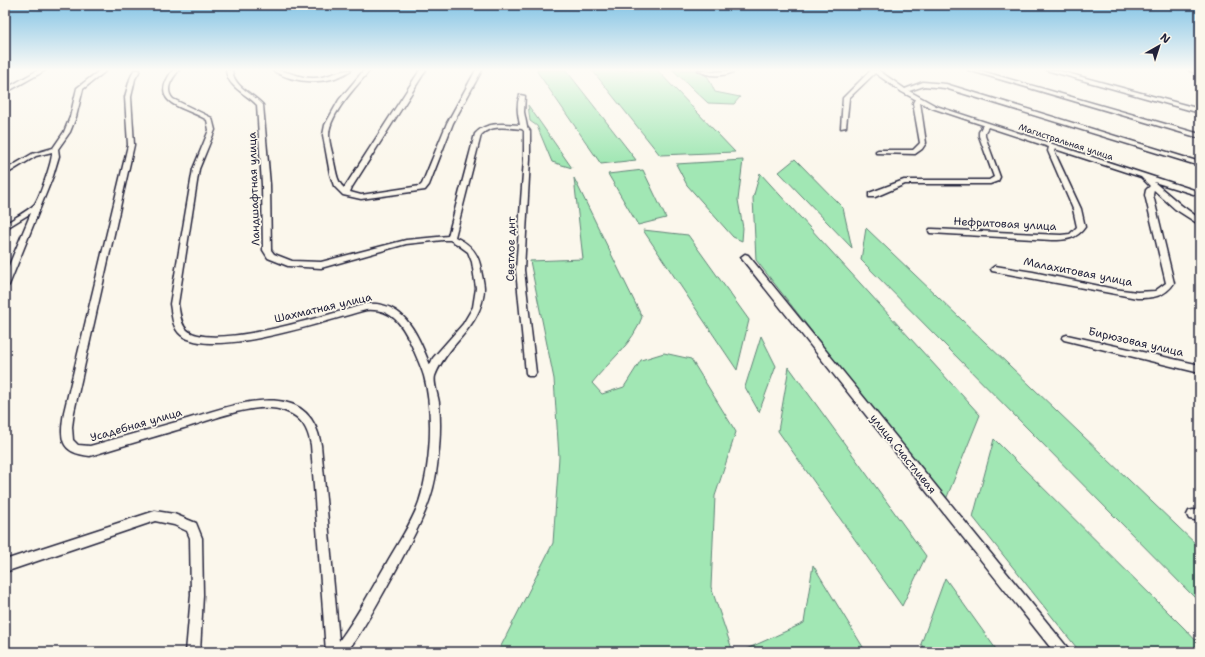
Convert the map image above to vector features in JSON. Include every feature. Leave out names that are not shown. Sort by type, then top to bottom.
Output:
[{"type":"street","points":[[5,285],[50,176],[56,156],[55,149],[70,124],[76,101]]},
{"type":"street","name":"Усадебная улица","points":[[128,101],[127,116],[131,145],[69,412],[67,441],[78,451],[90,451],[253,405],[282,405],[295,411],[306,419],[314,433],[318,462],[333,652]]},
{"type":"street","name":"Шахматная улица","points":[[172,101],[206,116],[210,119],[212,130],[196,169],[174,304],[178,324],[183,332],[190,336],[205,340],[254,337],[366,307],[379,306],[392,311],[401,319],[416,344],[430,377],[434,408],[434,432],[431,474],[427,494],[415,522],[389,571],[355,632],[339,652]]},
{"type":"street","name":"Ландшафтная улица","points":[[257,101],[260,105],[266,185],[267,250],[271,256],[291,264],[321,265],[406,242],[451,238]]},
{"type":"street","points":[[341,101],[328,125],[326,134],[333,174],[338,186],[346,193],[361,197],[422,188],[425,185],[450,123],[462,101]]},
{"type":"street","points":[[346,193],[348,187],[403,101]]},
{"type":"street","name":"Светлое днт","points":[[521,101],[520,104],[524,127],[527,131],[527,159],[520,270],[532,373]]},
{"type":"street","points":[[843,127],[846,101]]},
{"type":"street","points":[[878,152],[914,152],[920,148],[923,143],[916,103],[918,101]]},
{"type":"street","name":"Магистральная улица","points":[[919,101],[940,110],[1143,176],[1178,207],[1200,223]]},
{"type":"street","points":[[994,101],[1200,164]]},
{"type":"street","points":[[1077,101],[1200,136]]},
{"type":"street","points":[[1162,101],[1200,111]]},
{"type":"street","points":[[872,195],[904,182],[946,183],[990,182],[996,180],[997,177],[982,136],[982,132],[986,125]]},
{"type":"street","points":[[430,377],[436,361],[466,326],[477,306],[480,288],[476,262],[471,251],[460,242],[451,238],[465,181],[480,131],[489,127],[524,127]]},
{"type":"street","name":"Нефритовая улица","points":[[932,231],[1052,238],[1066,238],[1078,232],[1081,227],[1077,209],[1051,151],[1052,147]]},
{"type":"street","points":[[5,172],[34,155],[55,149]]},
{"type":"street","points":[[1143,176],[1200,194]]},
{"type":"street","name":"Малахитовая улица","points":[[995,269],[1022,272],[1119,292],[1142,295],[1156,294],[1166,289],[1170,283],[1149,195],[1150,190],[1154,186]]},
{"type":"street","points":[[5,227],[38,205]]},
{"type":"street","name":"улица Счастливая","points":[[744,257],[1062,652]]},
{"type":"street","name":"Бирюзовая улица","points":[[1067,338],[1200,369]]},
{"type":"street","points":[[5,566],[155,516],[181,521],[192,527],[196,538],[197,595],[193,652]]},
{"type":"green space","points":[[557,101],[590,101],[636,160],[601,164]]},
{"type":"green space","points":[[617,101],[686,101],[735,152],[660,155]]},
{"type":"green space","points":[[706,101],[737,101],[734,104],[708,103]]},
{"type":"green space","points":[[528,105],[572,168],[552,162],[537,126],[530,121]]},
{"type":"green space","points":[[795,159],[843,208],[852,248],[779,172]]},
{"type":"green space","points":[[743,160],[738,200],[743,228],[742,241],[733,237],[687,185],[676,164]]},
{"type":"green space","points":[[643,170],[666,218],[638,225],[608,174]]},
{"type":"green space","points":[[760,173],[980,415],[945,502],[756,260],[753,198]]},
{"type":"green space","points":[[574,178],[642,317],[633,336],[627,344],[592,383],[602,394],[624,387],[641,360],[664,353],[691,359],[736,432],[715,496],[711,587],[733,652],[498,652],[553,543],[559,457],[554,379],[530,261],[583,259]]},
{"type":"green space","points":[[866,228],[1200,548],[1200,603],[861,260]]},
{"type":"green space","points":[[643,230],[688,235],[749,320],[737,370]]},
{"type":"green space","points":[[761,336],[776,366],[759,412],[745,387]]},
{"type":"green space","points":[[789,367],[926,556],[902,606],[778,431]]},
{"type":"green space","points":[[994,439],[1184,628],[1200,645],[1200,652],[1080,652],[973,517]]},
{"type":"green space","points":[[813,565],[866,652],[740,652],[804,623]]},
{"type":"green space","points":[[945,578],[998,652],[926,652],[921,644]]}]
